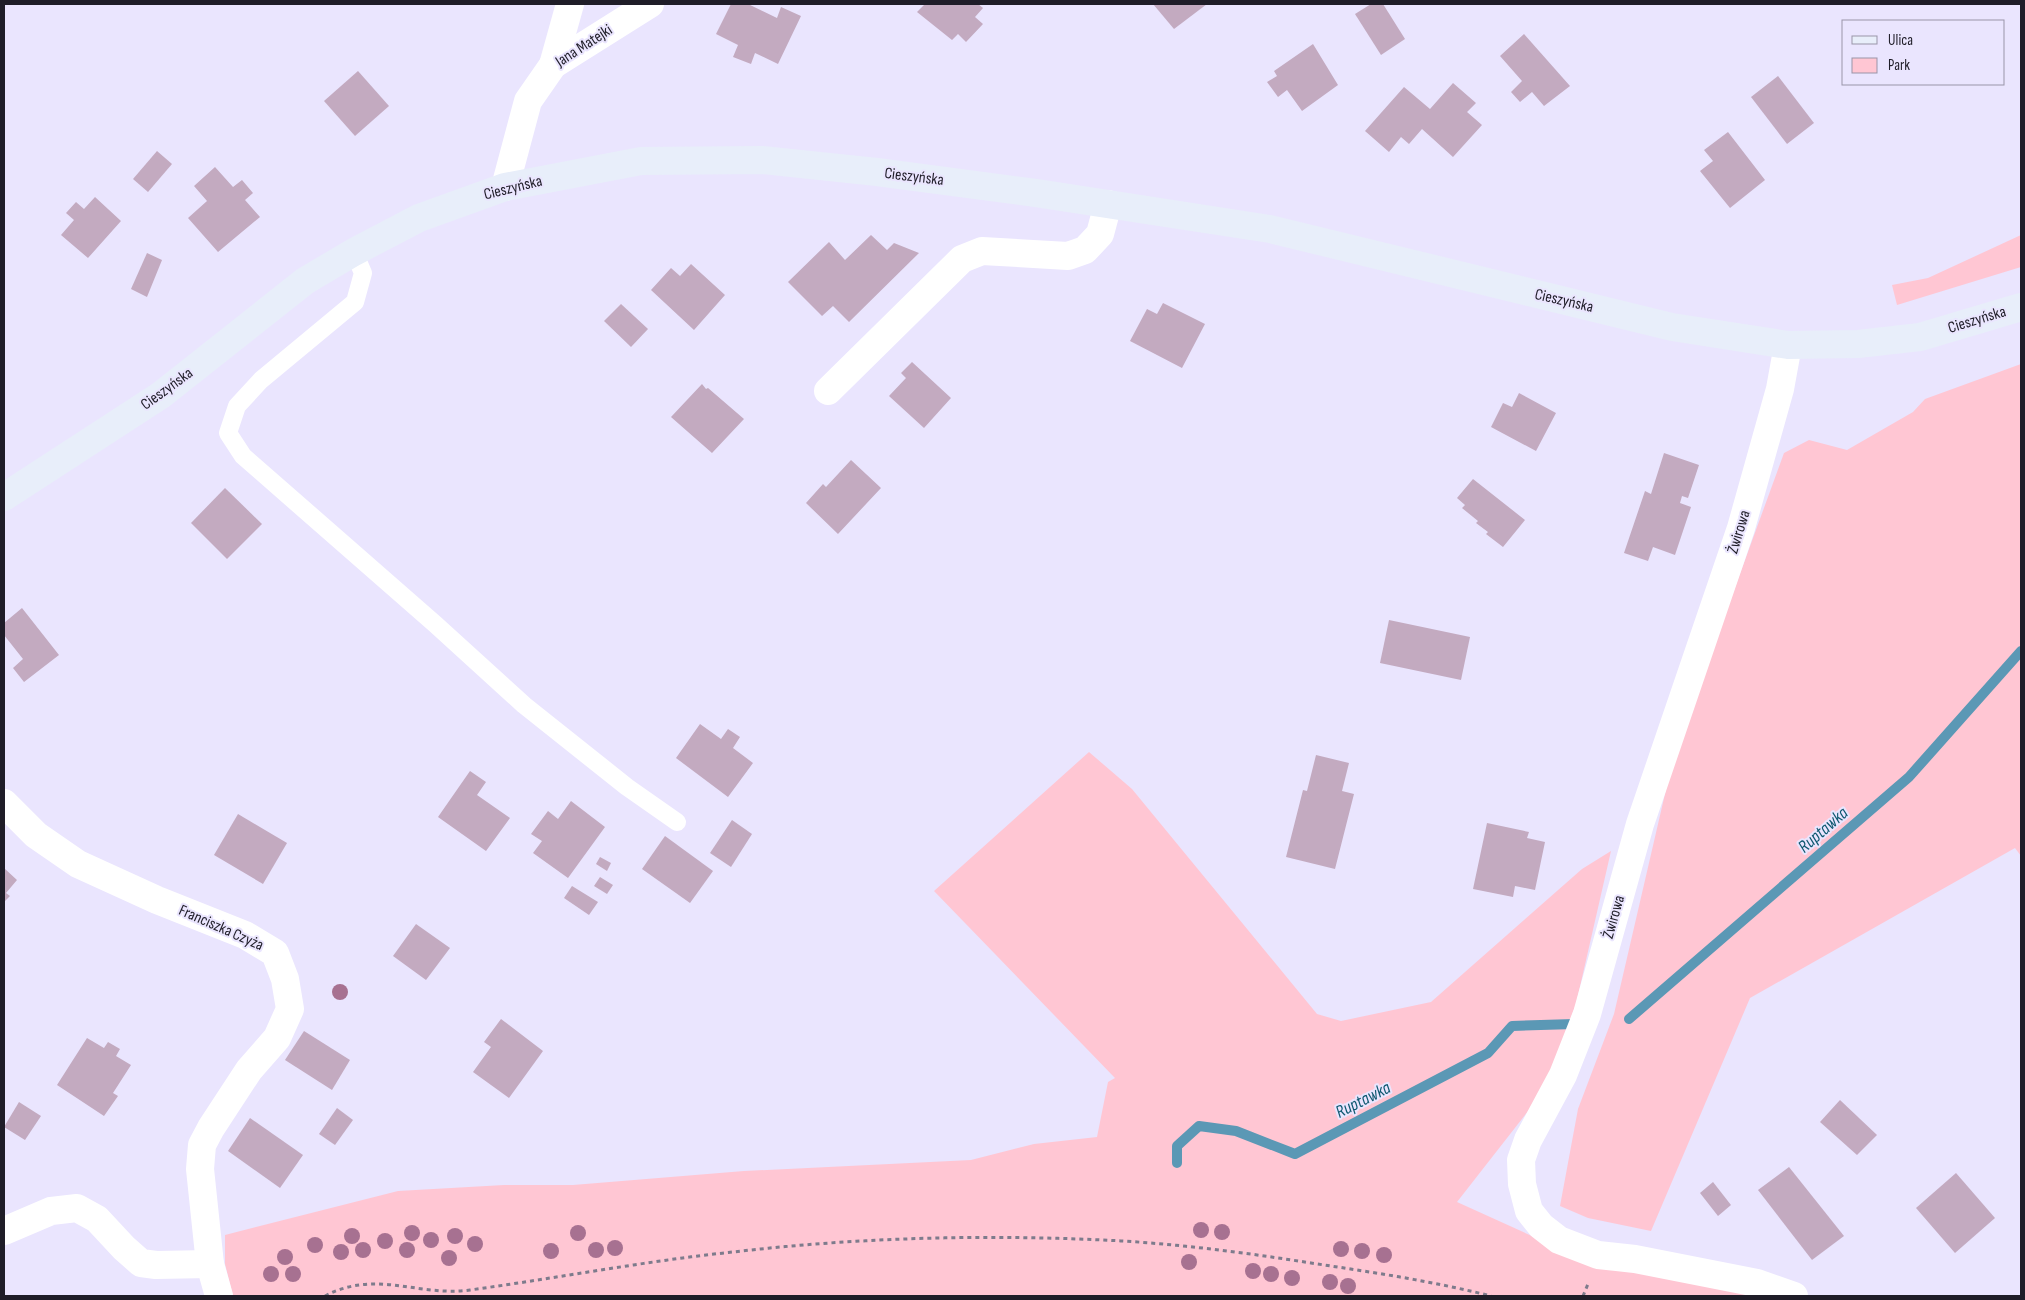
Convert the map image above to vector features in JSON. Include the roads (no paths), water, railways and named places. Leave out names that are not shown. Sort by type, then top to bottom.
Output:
[{"type":"main road","name":"Cieszyńska","points":[[4,497],[161,395],[305,281],[354,252],[420,218],[505,187],[641,161],[762,160],[925,178],[1270,229],[1672,327],[1788,345],[1858,344],[1920,337],[2021,307]]},
{"type":"street","points":[[553,65],[570,4]]},
{"type":"street","name":"Jana Matejki","points":[[505,187],[528,101],[553,65],[650,4]]},
{"type":"street","points":[[828,390],[962,260],[982,251],[1068,256],[1085,250],[1100,234],[1108,204]]},
{"type":"street","name":"Żwirowa","points":[[1788,345],[1780,389],[1741,528],[1640,824],[1587,1014],[1564,1074],[1528,1140],[1521,1160],[1522,1184],[1529,1211],[1541,1226],[1559,1240],[1598,1255],[1635,1259],[1757,1283],[1794,1296]]},
{"type":"street","name":"Franciszka Czyża","points":[[4,803],[36,835],[78,864],[157,900],[245,935],[275,953],[285,979],[290,1009],[277,1038],[249,1070],[202,1145],[200,1169],[210,1264],[219,1296]]},
{"type":"street","points":[[4,1231],[51,1211],[77,1208],[97,1219],[141,1263],[156,1265],[210,1264]]},
{"type":"lane","points":[[354,252],[363,273],[354,302],[261,380],[237,406],[228,433],[243,456],[435,624],[524,705],[626,787],[678,822]]},
{"type":"waterway","name":"Ruptawka","points":[[1629,1019],[1909,777],[2021,651]]},
{"type":"waterway","name":"Ruptawka","points":[[1177,1163],[1177,1146],[1199,1126],[1236,1131],[1295,1154],[1488,1053],[1512,1026],[1574,1024]]}]
